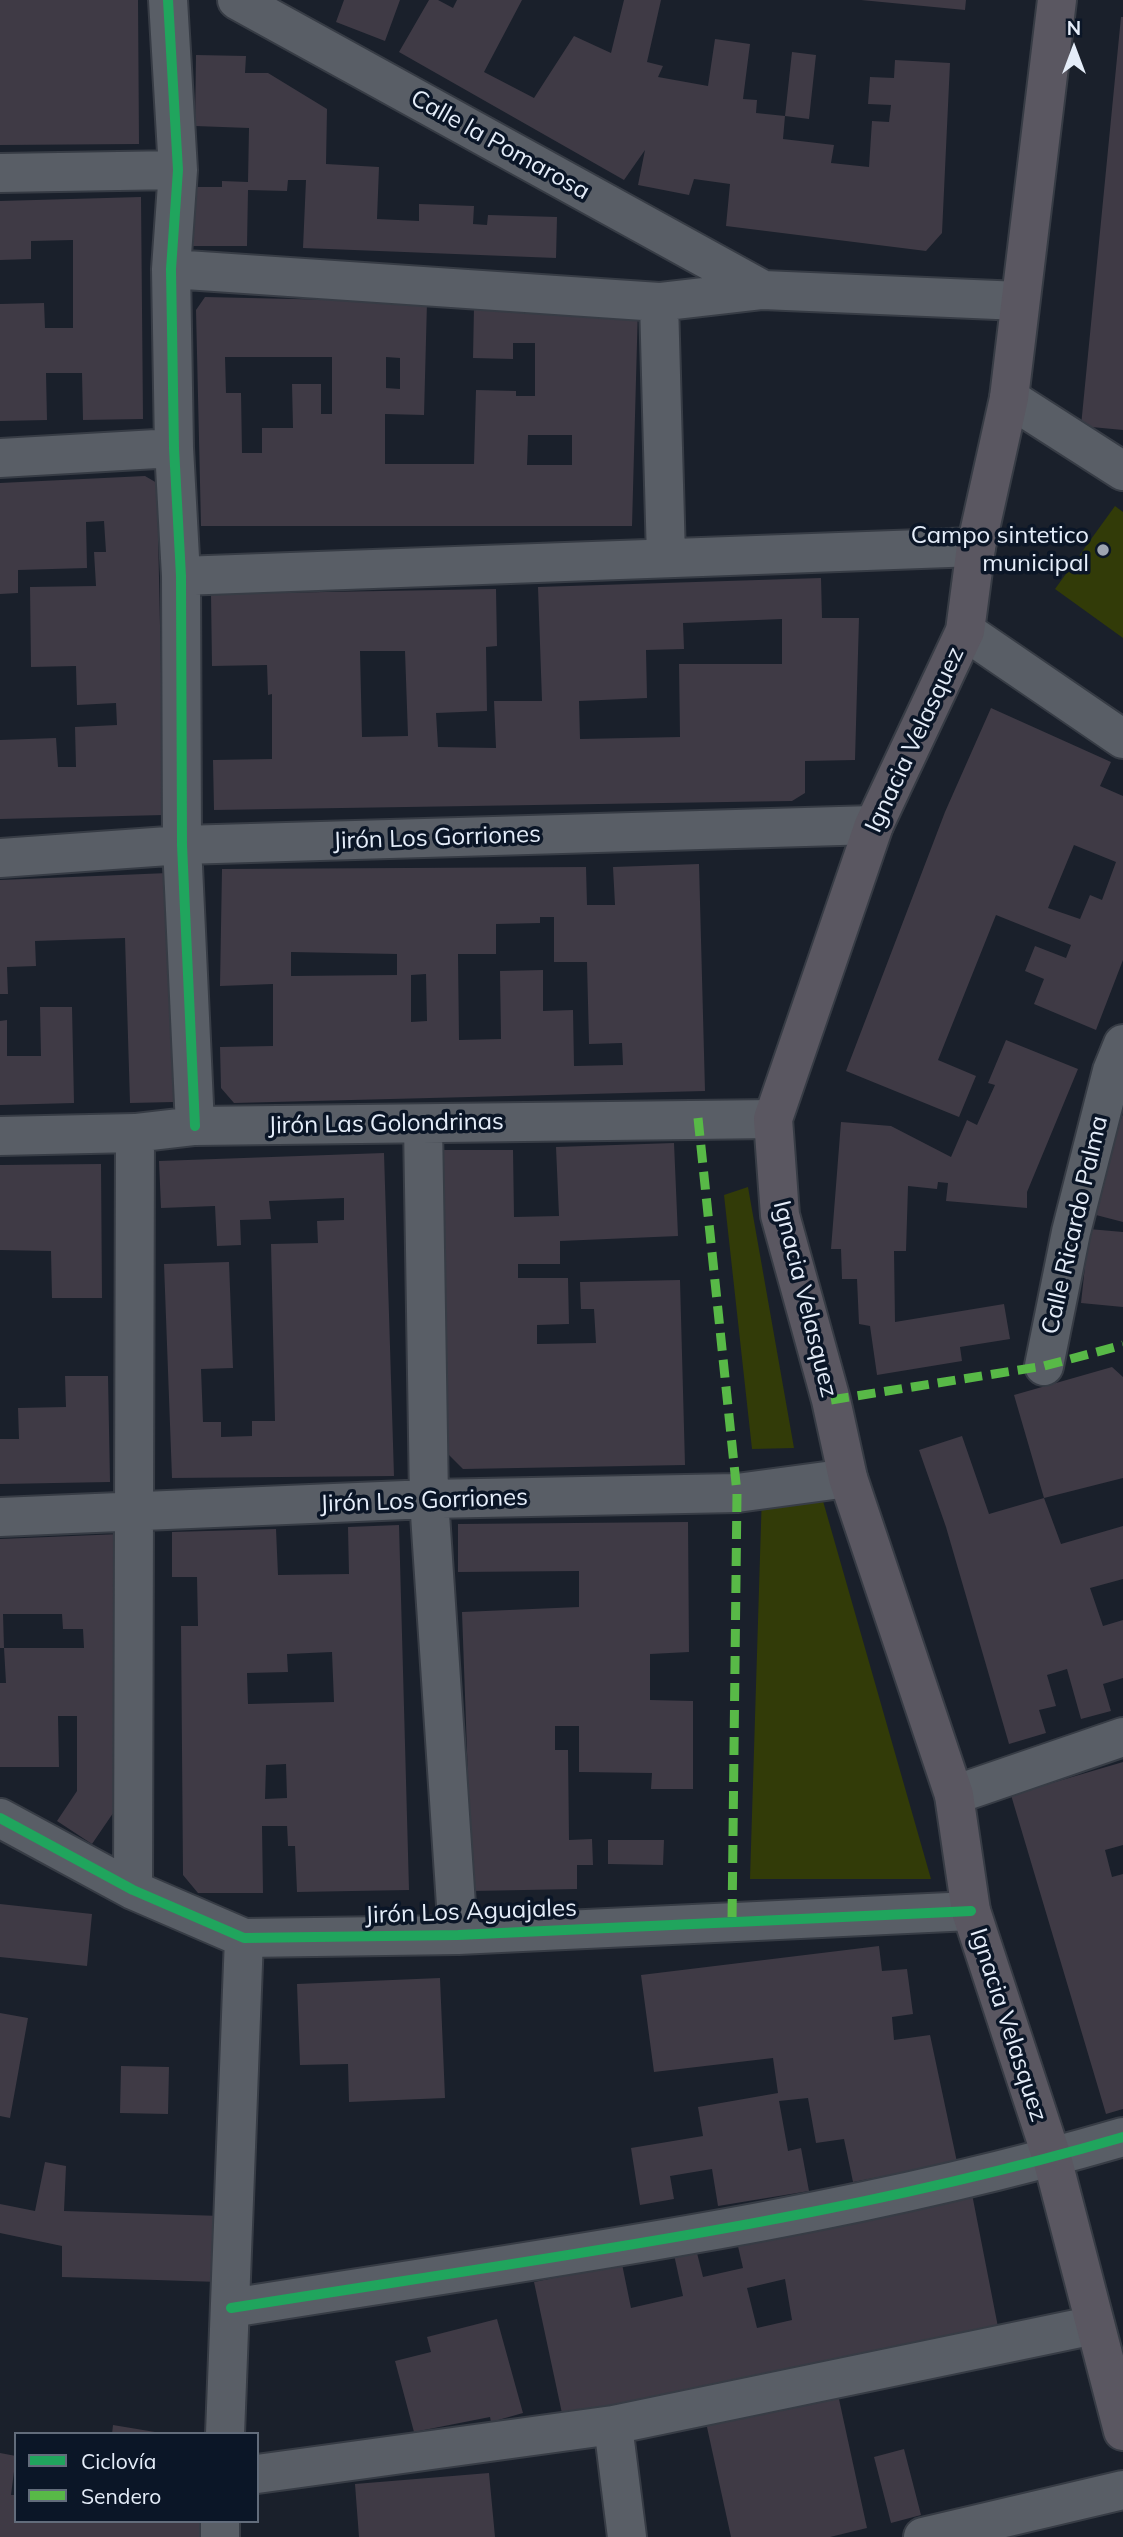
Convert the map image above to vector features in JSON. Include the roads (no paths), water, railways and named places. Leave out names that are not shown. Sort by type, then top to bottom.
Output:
[{"type":"main road","name":"Ignacia Velasquez","points":[[1057,0],[1009,398],[976,547],[965,631],[874,825],[773,1119],[780,1215],[831,1400],[848,1478],[954,1795],[971,1911],[1052,2158],[1123,2431]]},
{"type":"street","points":[[167,0],[177,170],[171,269],[174,448],[181,576],[182,845],[195,1126]]},
{"type":"street","name":"Calle la Pomarosa","points":[[237,0],[763,290]]},
{"type":"street","points":[[0,173],[177,170]]},
{"type":"street","points":[[171,269],[659,302],[763,290],[1020,301]]},
{"type":"street","points":[[659,302],[666,558]]},
{"type":"street","points":[[1009,398],[1123,471]]},
{"type":"street","points":[[0,458],[174,448]]},
{"type":"street","points":[[181,576],[976,547]]},
{"type":"street","points":[[965,631],[1123,739]]},
{"type":"street","name":"Jirón Los Gorriones","points":[[0,858],[182,845],[874,825]]},
{"type":"street","name":"Calle Ricardo Palma","points":[[1044,1366],[1071,1232],[1112,1071],[1123,1044]]},
{"type":"street","name":"Jirón Las Golondrinas","points":[[0,1136],[135,1133],[195,1126],[773,1119]]},
{"type":"street","points":[[423,1124],[429,1499],[458,1935]]},
{"type":"street","points":[[133,1890],[135,1133]]},
{"type":"street","name":"Jirón Los Gorriones","points":[[0,1517],[429,1499],[737,1493],[848,1478]]},
{"type":"street","points":[[954,1795],[1123,1737]]},
{"type":"street","name":"Jirón Los Aguajales","points":[[0,1818],[133,1890],[244,1938],[458,1935],[971,1911]]},
{"type":"street","points":[[225,2432],[244,1938]]},
{"type":"street","points":[[231,2308],[763,2222],[1052,2158],[1123,2137]]},
{"type":"street","points":[[259,2474],[613,2425],[1095,2325]]},
{"type":"street","points":[[613,2425],[627,2537]]},
{"type":"street","points":[[923,2537],[1123,2490]]},
{"type":"place","name":"Campo sintetico municipal","points":[[1103,550]]}]
